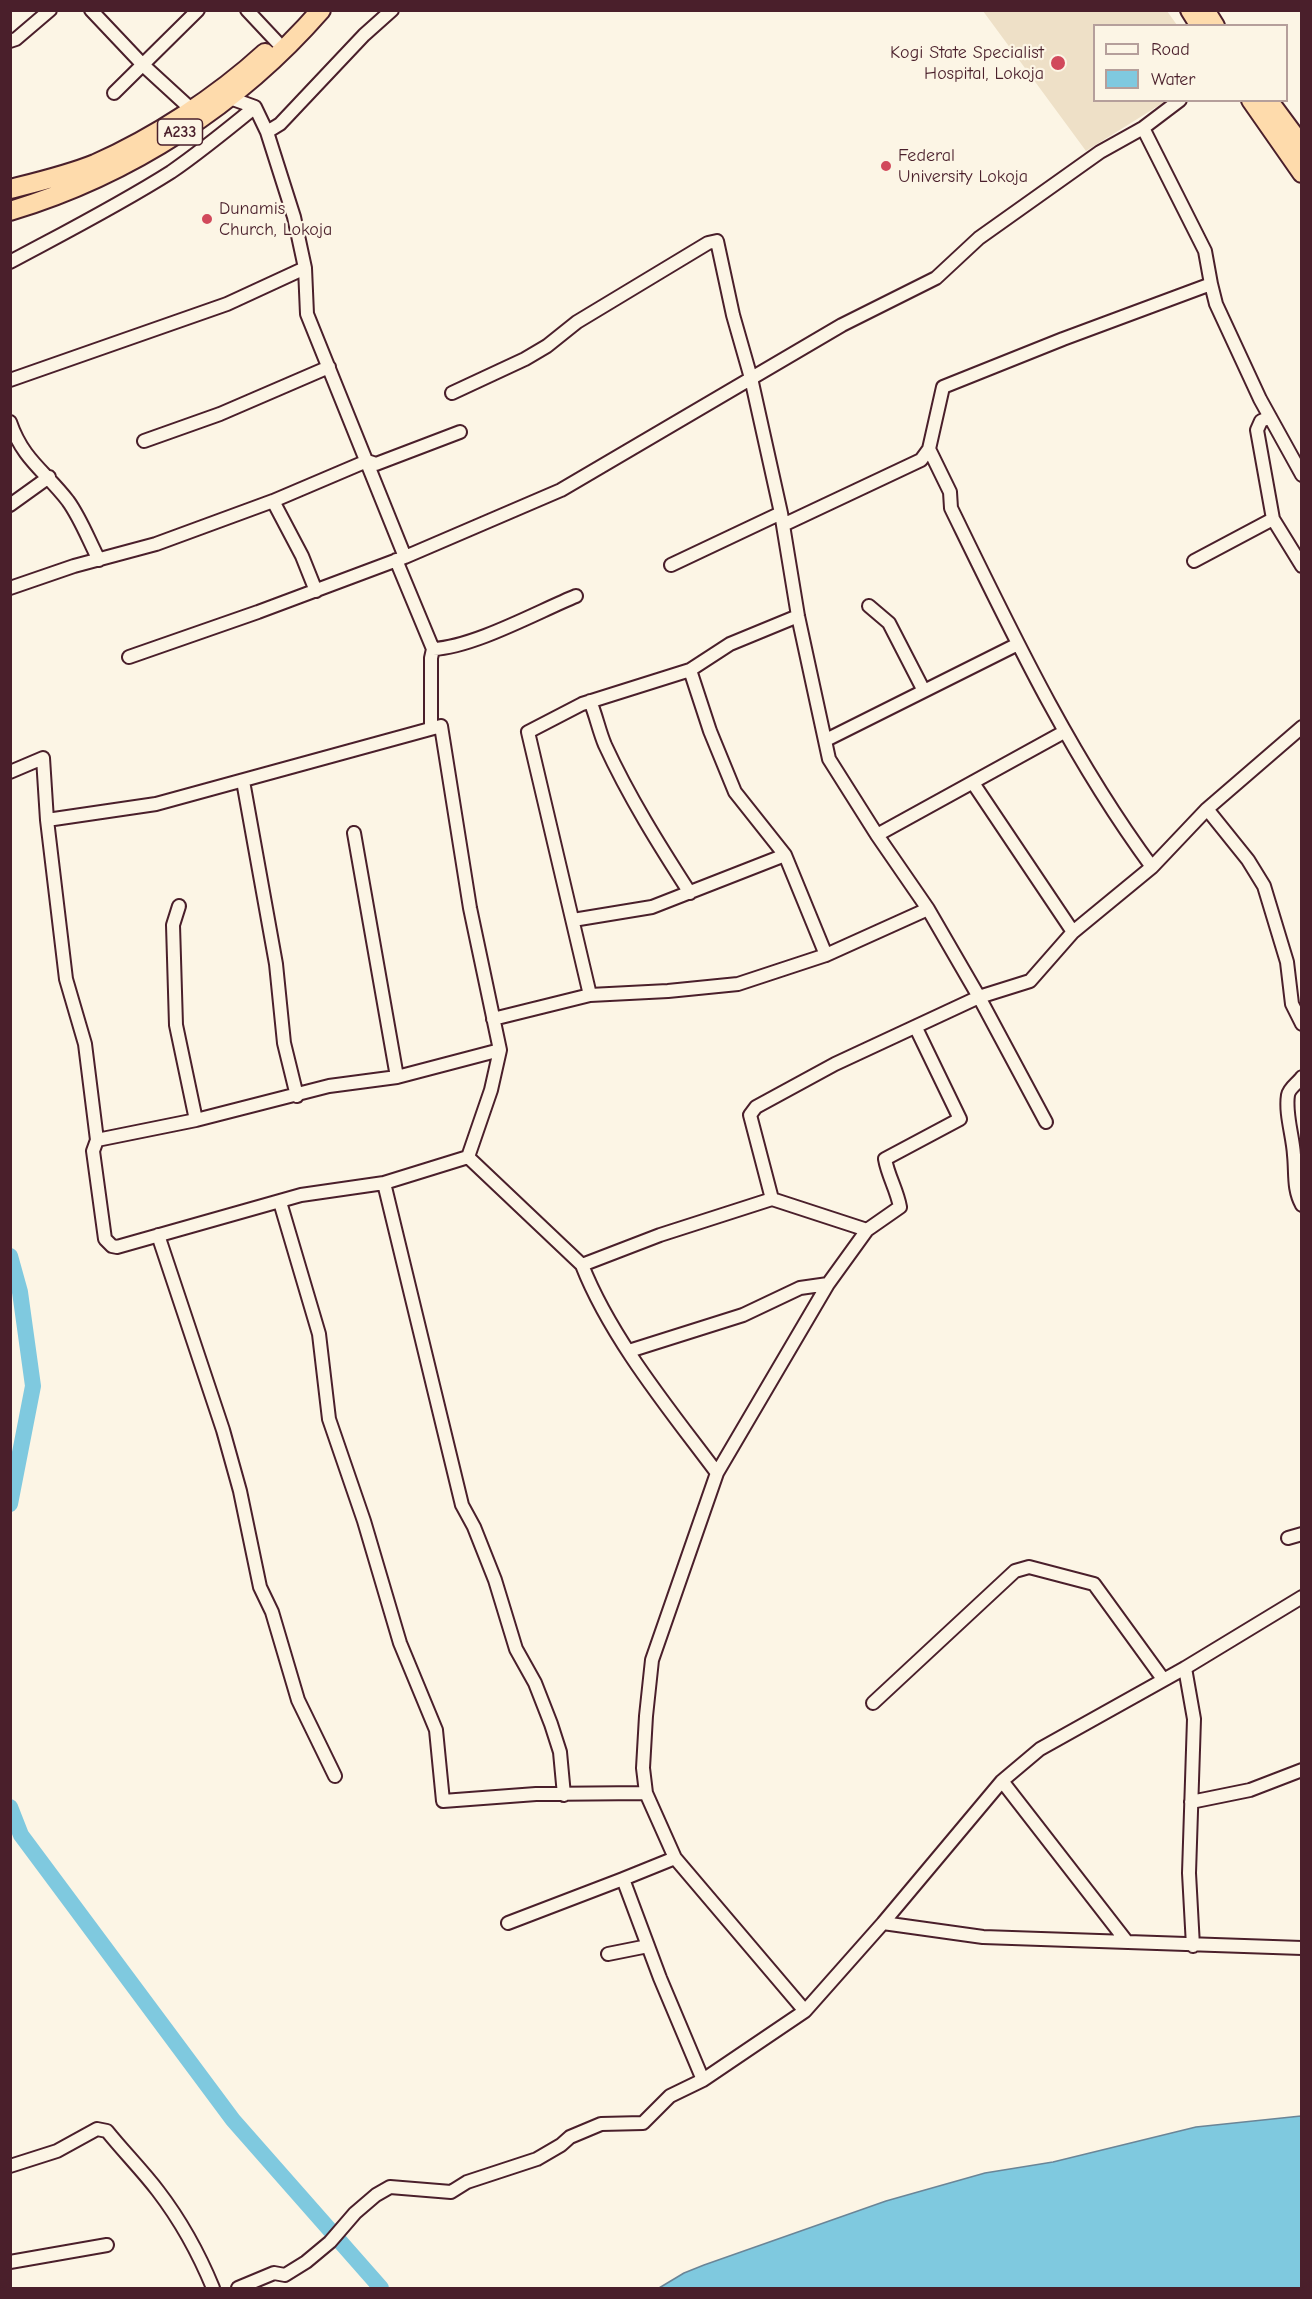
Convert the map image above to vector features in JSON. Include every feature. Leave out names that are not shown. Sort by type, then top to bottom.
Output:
[{"type":"highway","name":"A233","points":[[10,189],[93,165],[165,128],[258,59],[277,42],[305,10]]},
{"type":"highway","name":"A233","points":[[10,211],[40,202],[96,178],[169,140],[230,98],[264,70],[321,10]]},
{"type":"highway","points":[[1190,10],[1199,24]]},
{"type":"highway","points":[[1205,10],[1214,24]]},
{"type":"highway","points":[[1252,102],[1302,172]]},
{"type":"highway","points":[[1269,102],[1302,146]]},
{"type":"street","points":[[10,41],[16,39],[50,10]]},
{"type":"street","points":[[91,10],[143,65],[191,109]]},
{"type":"street","points":[[114,93],[198,10]]},
{"type":"street","points":[[247,10],[277,42]]},
{"type":"street","points":[[267,132],[280,124],[364,35],[392,10]]},
{"type":"street","points":[[230,98],[255,107],[267,132],[294,217],[305,268],[307,314],[367,461],[433,649],[431,728]]},
{"type":"street","points":[[129,657],[316,591],[401,558],[561,490],[842,325],[936,278],[979,238],[1100,152],[1143,128],[1177,102]]},
{"type":"street","points":[[10,262],[83,224],[170,172],[210,144],[255,107]]},
{"type":"street","points":[[1143,128],[1205,251],[1216,304],[1270,417],[1302,475]]},
{"type":"street","points":[[452,393],[532,355],[577,322],[698,248],[717,241],[733,315],[751,378],[782,519],[798,616],[829,759],[877,835],[928,909],[979,997],[1046,1122]]},
{"type":"street","points":[[10,380],[226,304],[305,268]]},
{"type":"street","points":[[671,565],[921,459],[929,449],[943,387],[1211,284]]},
{"type":"street","points":[[144,441],[220,414],[328,367]]},
{"type":"street","points":[[1270,417],[1261,421],[1257,430],[1273,519],[1302,566]]},
{"type":"street","points":[[10,422],[20,445],[31,462],[49,477],[74,512],[99,560]]},
{"type":"street","points":[[10,588],[156,544],[273,501],[367,461],[376,464],[460,432]]},
{"type":"street","points":[[929,449],[950,492],[951,508],[1064,732],[1121,825],[1152,867]]},
{"type":"street","points":[[10,505],[49,477]]},
{"type":"street","points":[[273,501],[302,556],[316,591]]},
{"type":"street","points":[[1194,561],[1273,519]]},
{"type":"street","points":[[433,649],[476,639],[576,596]]},
{"type":"street","points":[[869,606],[889,623],[924,691]]},
{"type":"street","points":[[590,995],[528,732],[590,701],[690,670],[730,644],[798,616]]},
{"type":"street","points":[[826,740],[1018,644]]},
{"type":"street","points":[[690,670],[710,731],[735,792],[785,855],[826,955]]},
{"type":"street","points":[[590,701],[604,741],[624,785],[648,828],[690,893]]},
{"type":"street","points":[[47,820],[156,804],[441,726],[470,909],[500,1050],[491,1090],[468,1157]]},
{"type":"street","points":[[772,1198],[750,1115],[756,1107],[835,1064],[979,997],[1030,981],[1073,932],[1152,867],[1207,809],[1302,727]]},
{"type":"street","points":[[877,835],[1064,732]]},
{"type":"street","points":[[10,772],[43,758],[47,820],[66,979],[85,1044],[97,1140],[93,1151],[105,1239],[112,1246],[301,1196],[384,1183],[468,1157]]},
{"type":"street","points":[[243,780],[276,964],[285,1043],[297,1096]]},
{"type":"street","points":[[973,783],[1073,932]]},
{"type":"street","points":[[1207,809],[1248,860],[1264,886],[1287,962],[1292,1004],[1302,1024]]},
{"type":"street","points":[[354,833],[397,1077]]},
{"type":"street","points":[[573,920],[652,907],[785,855]]},
{"type":"street","points":[[179,906],[173,925],[174,996],[183,1063],[196,1120]]},
{"type":"street","points":[[493,1019],[590,995],[738,984],[826,955],[928,909]]},
{"type":"street","points":[[805,2011],[675,1858],[646,1793],[643,1768],[645,1716],[652,1660],[717,1473],[828,1284],[867,1230],[900,1207],[898,1194],[889,1177],[885,1159],[960,1119],[916,1028]]},
{"type":"street","points":[[97,1140],[196,1120],[329,1086],[397,1077],[500,1050]]},
{"type":"street","points":[[1300,1081],[1288,1092],[1287,1102],[1294,1155],[1294,1181],[1297,1197],[1302,1205]]},
{"type":"street","points":[[468,1157],[582,1265],[591,1289],[645,1376],[717,1473]]},
{"type":"street","points":[[384,1183],[462,1505],[474,1527],[495,1580],[516,1649],[535,1683],[551,1724],[560,1752],[564,1795]]},
{"type":"street","points":[[582,1265],[660,1235],[772,1198],[867,1230]]},
{"type":"street","points":[[280,1202],[319,1334],[329,1419],[364,1521],[400,1643],[436,1730],[443,1801],[536,1794],[646,1793]]},
{"type":"street","points":[[158,1235],[223,1430],[244,1511],[260,1587],[272,1612],[298,1700],[335,1776]]},
{"type":"street","points":[[629,1351],[743,1315],[800,1288],[828,1284]]},
{"type":"street","points":[[1288,1538],[1302,1534]]},
{"type":"street","points":[[873,1703],[1015,1571],[1029,1567],[1094,1584],[1163,1679]]},
{"type":"street","points":[[238,2289],[274,2273],[285,2275],[306,2262],[330,2242],[355,2212],[390,2187],[451,2192],[467,2182],[537,2159],[570,2137],[601,2124],[643,2123],[670,2096],[703,2080],[805,2011],[883,1923],[1002,1781],[1040,1749],[1185,1668],[1302,1597]]},
{"type":"street","points":[[1185,1668],[1194,1719],[1189,1873],[1193,1946]]},
{"type":"street","points":[[1191,1802],[1250,1790],[1302,1770]]},
{"type":"street","points":[[1002,1781],[1127,1942]]},
{"type":"street","points":[[508,1923],[675,1858]]},
{"type":"street","points":[[623,1879],[703,2080]]},
{"type":"street","points":[[883,1923],[983,1937],[1302,1948]]},
{"type":"street","points":[[608,1954],[648,1946]]},
{"type":"street","points":[[10,2166],[57,2151],[96,2128],[107,2131],[157,2190],[201,2258],[213,2289]]},
{"type":"street","points":[[10,2262],[107,2245]]},
{"type":"shaded area","name":"Kogi State Specialist Hospital, Lokoja","points":[[983,11],[1167,11],[1176,24],[1093,24],[1093,102],[1164,102],[1086,151]]},
{"type":"water","points":[[1301,2116],[1301,2288],[659,2288],[684,2273],[704,2265],[886,2201],[985,2173],[1053,2162],[1196,2127]]},
{"type":"waterway","points":[[10,1256],[20,1292],[33,1386],[10,1504]]},
{"type":"waterway","points":[[10,1807],[21,1835],[233,2120],[381,2288]]},
{"type":"place","name":"Kogi State Specialist Hospital, Lokoja","points":[[1058,63]]},
{"type":"place","name":"Federal University Lokoja","points":[[886,166]]},
{"type":"place","name":"Dunamis Church, Lokoja","points":[[207,219]]}]
